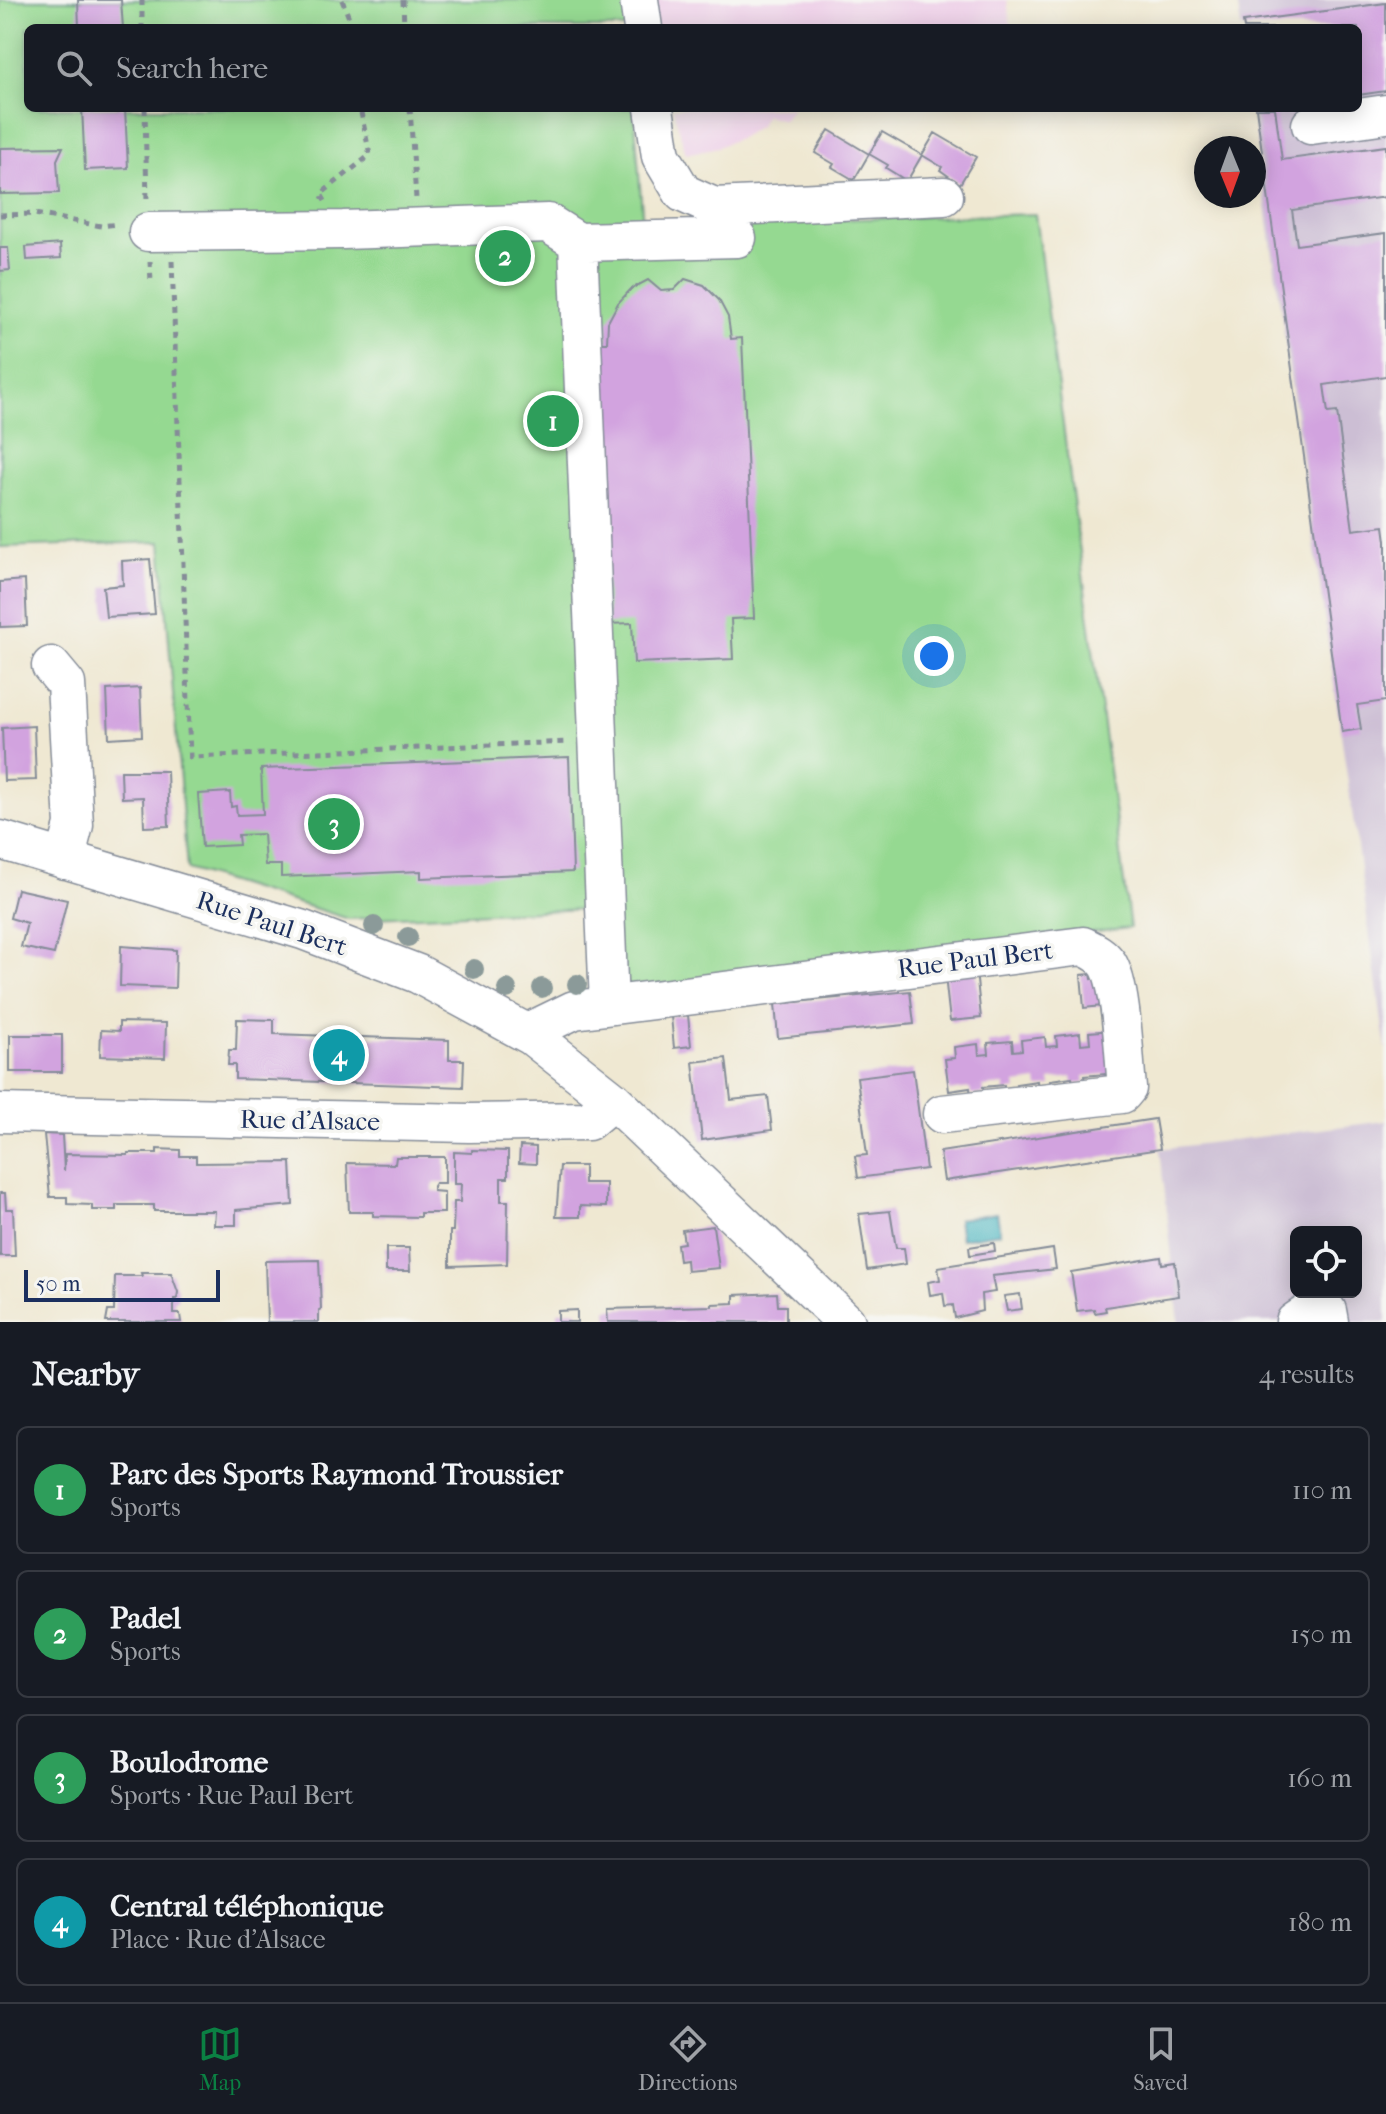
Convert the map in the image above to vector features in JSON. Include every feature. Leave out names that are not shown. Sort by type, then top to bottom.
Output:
[{"type":"street","points":[[639,0],[642,24]]},
{"type":"street","points":[[655,112],[661,156],[683,193],[714,207],[944,196]]},
{"type":"street","points":[[1311,125],[1386,114]]},
{"type":"street","points":[[156,228],[343,230],[548,223],[578,242],[737,238]]},
{"type":"street","points":[[578,242],[609,1005]]},
{"type":"street","points":[[51,666],[66,684],[74,825],[65,860]]},
{"type":"street","name":"Rue Paul Bert","points":[[0,840],[303,930],[418,974],[532,1036],[613,1100],[846,1322]]},
{"type":"street","name":"Rue Paul Bert","points":[[532,1036],[537,1028],[574,1010],[1083,946],[1099,953],[1109,966],[1115,985],[1127,1088],[1122,1094],[942,1114]]},
{"type":"street","name":"Rue d'Alsace","points":[[0,1113],[588,1121],[613,1100]]},
{"type":"street","points":[[1295,1322],[1311,1311],[1327,1311],[1329,1322]]},
{"type":"path","points":[[142,0],[142,24]]},
{"type":"path","points":[[342,0],[351,24]]},
{"type":"path","points":[[403,0],[404,24]]},
{"type":"path","points":[[145,112],[156,228],[190,757],[597,741]]},
{"type":"path","points":[[343,230],[321,194],[370,155],[361,112]]},
{"type":"path","points":[[410,112],[418,228]]},
{"type":"path","points":[[0,215],[35,214],[101,226],[156,228]]},
{"type":"path","points":[[151,283],[156,228]]},
{"type":"shaded area","points":[[650,0],[1007,0],[1010,24],[654,24]]},
{"type":"shaded area","points":[[1237,0],[1386,0],[1386,1050],[1266,206],[1266,136],[1256,136],[1253,112],[1362,112],[1362,24],[1240,24]]},
{"type":"shaded area","points":[[674,112],[789,112],[783,120],[766,115],[759,126],[743,136],[718,147],[686,154]]},
{"type":"shaded area","points":[[1386,1121],[1386,1322],[1179,1322],[1160,1149]]},
{"type":"green space","points":[[0,0],[627,0],[629,24],[24,24],[24,112],[634,112],[643,225],[1035,214],[1130,928],[624,991],[587,909],[349,919],[187,869],[161,542],[0,547]]},
{"type":"water","points":[[997,1213],[1000,1233],[961,1239],[958,1219]]},
{"type":"building","points":[[78,0],[121,0],[123,24],[79,24]]},
{"type":"building","points":[[1386,3],[1386,91],[1362,94],[1362,24],[1243,22]]},
{"type":"building","points":[[82,112],[125,112],[128,168],[85,170]]},
{"type":"building","points":[[1257,112],[1276,112],[1282,160],[1386,146],[1386,197],[1292,210],[1297,245],[1386,233],[1386,376],[1324,385],[1328,413],[1337,412],[1353,530],[1384,526],[1386,541],[1386,701],[1357,705],[1361,729],[1342,732],[1266,181],[1266,136],[1260,136]]},
{"type":"building","points":[[829,130],[869,154],[854,180],[815,153]]},
{"type":"building","points":[[882,132],[922,155],[907,181],[869,154]]},
{"type":"building","points":[[935,133],[976,157],[960,184],[940,170],[942,167],[922,155]]},
{"type":"building","points":[[63,147],[57,160],[59,193],[0,194],[0,148]]},
{"type":"building","points":[[60,244],[61,258],[27,260],[26,247]]},
{"type":"building","points":[[0,248],[8,248],[10,270],[0,271]]},
{"type":"building","points":[[685,279],[704,285],[719,300],[728,317],[731,339],[742,338],[754,618],[731,619],[733,659],[634,663],[632,623],[608,624],[596,343],[607,343],[608,322],[618,303],[631,289],[648,280],[661,291],[674,290]]},
{"type":"building","points":[[150,559],[155,614],[106,617],[103,587],[123,585],[122,561]]},
{"type":"building","points":[[25,580],[27,626],[0,627],[0,582]]},
{"type":"building","points":[[140,688],[142,736],[109,738],[107,690]]},
{"type":"building","points":[[34,726],[36,780],[4,781],[2,728]]},
{"type":"building","points":[[569,757],[573,872],[421,878],[421,871],[281,877],[281,865],[265,865],[263,834],[238,835],[239,845],[202,847],[198,794],[230,792],[231,807],[236,806],[237,815],[263,814],[261,769]]},
{"type":"building","points":[[121,771],[167,771],[169,826],[144,827],[143,797],[122,798]]},
{"type":"building","points":[[17,889],[67,900],[54,954],[21,947],[27,923],[10,918]]},
{"type":"building","points":[[121,946],[176,950],[175,988],[120,986]]},
{"type":"building","points":[[976,971],[981,1018],[950,1021],[945,976]]},
{"type":"building","points":[[1091,974],[1092,979],[1107,976],[1111,1005],[1084,1008],[1081,975]]},
{"type":"building","points":[[910,991],[914,1024],[778,1038],[775,1004]]},
{"type":"building","points":[[688,1015],[691,1046],[674,1048],[671,1016]]},
{"type":"building","points":[[237,1019],[274,1020],[274,1034],[449,1040],[449,1060],[464,1060],[463,1087],[235,1079],[235,1065],[228,1065],[229,1050],[236,1050]]},
{"type":"building","points":[[119,1022],[166,1023],[165,1058],[100,1056],[101,1030],[119,1031]]},
{"type":"building","points":[[1113,1030],[1119,1079],[1106,1080],[1105,1074],[1084,1076],[1085,1083],[1073,1084],[1072,1077],[1050,1080],[1051,1086],[1038,1088],[1037,1081],[1016,1084],[1017,1090],[1005,1092],[1004,1085],[983,1087],[984,1094],[971,1095],[970,1088],[949,1091],[945,1059],[955,1058],[954,1047],[978,1044],[979,1055],[989,1054],[988,1043],[1012,1041],[1013,1051],[1022,1050],[1021,1040],[1045,1037],[1046,1047],[1057,1046],[1056,1036],[1080,1033],[1081,1044],[1090,1043],[1089,1032]]},
{"type":"building","points":[[10,1035],[62,1035],[62,1072],[10,1072]]},
{"type":"building","points":[[726,1058],[731,1100],[768,1096],[772,1130],[702,1140],[693,1062]]},
{"type":"building","points":[[913,1070],[926,1169],[858,1178],[855,1156],[867,1155],[857,1077]]},
{"type":"building","points":[[1155,1119],[1160,1149],[944,1181],[940,1152]]},
{"type":"building","points":[[44,1134],[62,1135],[64,1171],[65,1154],[128,1155],[157,1153],[157,1149],[180,1150],[180,1156],[196,1156],[196,1163],[291,1162],[293,1205],[236,1210],[236,1225],[214,1225],[215,1211],[154,1211],[154,1205],[116,1205],[116,1210],[92,1210],[92,1205],[67,1204],[67,1197],[50,1197]]},
{"type":"building","points":[[520,1146],[536,1147],[536,1164],[519,1163]]},
{"type":"building","points":[[472,1150],[508,1151],[508,1178],[501,1178],[501,1201],[508,1201],[507,1264],[450,1266],[450,1231],[453,1231],[454,1202],[460,1202],[461,1184],[454,1184],[454,1152],[472,1153]]},
{"type":"building","points":[[396,1157],[445,1157],[445,1183],[435,1183],[433,1186],[433,1191],[444,1192],[444,1213],[420,1213],[420,1217],[349,1212],[347,1163],[395,1164]]},
{"type":"building","points":[[560,1166],[584,1166],[584,1183],[606,1183],[606,1207],[580,1206],[580,1217],[556,1217]]},
{"type":"building","points":[[0,1193],[5,1193],[6,1209],[13,1209],[15,1256],[0,1256]]},
{"type":"building","points":[[890,1211],[896,1248],[904,1248],[906,1264],[867,1270],[859,1214]]},
{"type":"building","points":[[713,1226],[719,1268],[687,1271],[686,1260],[679,1261],[677,1244],[684,1243],[682,1230]]},
{"type":"building","points":[[994,1243],[995,1251],[970,1255],[969,1247]]},
{"type":"building","points":[[386,1248],[409,1248],[410,1271],[386,1271]]},
{"type":"building","points":[[1053,1249],[1056,1269],[992,1276],[995,1292],[981,1294],[982,1311],[955,1318],[953,1305],[945,1306],[943,1293],[930,1295],[928,1282],[940,1280],[938,1267]]},
{"type":"building","points":[[1161,1257],[1162,1264],[1175,1262],[1179,1296],[1105,1307],[1106,1311],[1095,1313],[1094,1309],[1077,1311],[1071,1272]]},
{"type":"building","points":[[319,1260],[319,1322],[267,1322],[265,1261]]},
{"type":"building","points":[[141,1273],[171,1273],[178,1292],[177,1299],[174,1299],[174,1314],[180,1314],[181,1322],[106,1322],[108,1311],[114,1311],[115,1276],[142,1276]]},
{"type":"building","points":[[777,1293],[778,1306],[786,1306],[786,1322],[608,1322],[607,1309],[712,1306],[734,1303],[734,1295]]},
{"type":"building","points":[[1020,1294],[1022,1309],[1007,1311],[1004,1296]]},
{"type":"building","points":[[577,1310],[577,1322],[558,1322],[558,1311]]},
{"type":"place","name":"Padel","points":[[505,256]]},
{"type":"place","name":"Parc des Sports Raymond Troussier","points":[[553,421]]},
{"type":"place","name":"Boulodrome","points":[[334,824]]},
{"type":"place","name":"Central téléphonique","points":[[339,1055]]}]
